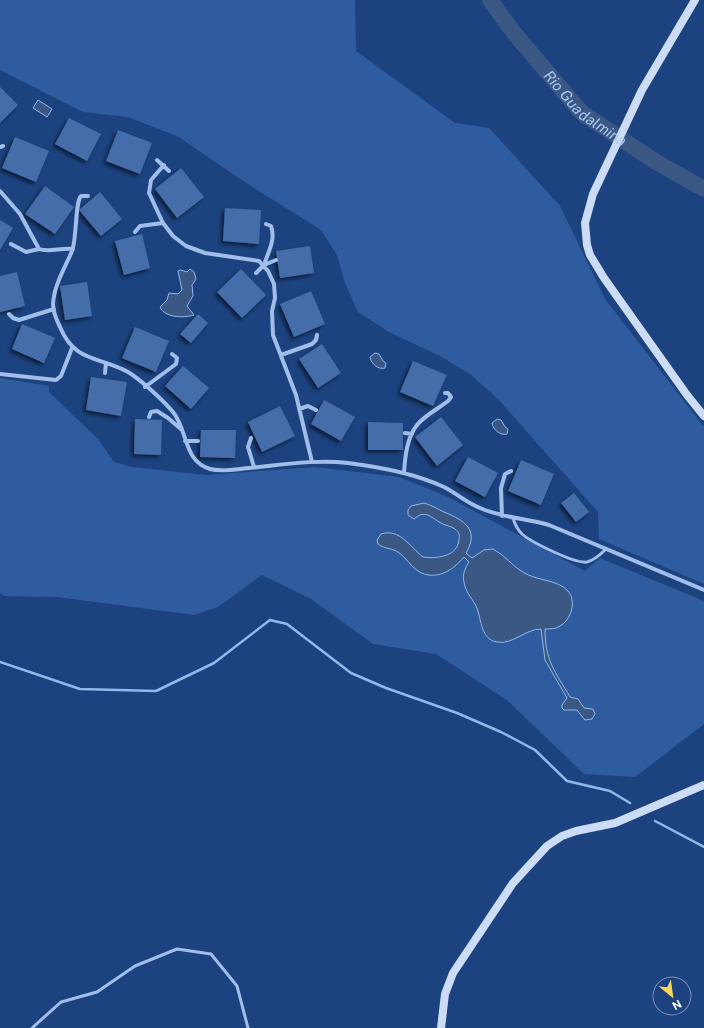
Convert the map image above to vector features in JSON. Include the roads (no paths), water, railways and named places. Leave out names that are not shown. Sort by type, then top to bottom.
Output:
[{"type":"street","points":[[695,0],[642,90],[593,194],[585,223],[587,245],[590,255],[604,278],[678,383],[704,416]]},
{"type":"street","points":[[157,160],[168,170]]},
{"type":"street","points":[[164,166],[151,180],[149,186],[151,199],[163,222],[173,236],[186,246],[205,252],[259,261],[264,265],[274,284],[275,298],[272,311],[273,335],[299,409],[312,462]]},
{"type":"street","points":[[0,191],[20,214],[39,249]]},
{"type":"street","points":[[88,196],[81,196],[78,201],[76,235],[73,249],[56,287],[53,304],[64,337],[72,348],[128,372],[174,413],[183,431],[187,447],[196,461],[210,469],[226,470],[312,462],[346,462],[404,473],[444,487],[479,508],[502,516],[529,519],[549,525],[605,550],[704,590]]},
{"type":"street","points":[[135,232],[140,226],[163,222]]},
{"type":"street","points":[[264,265],[272,241],[272,228],[266,224]]},
{"type":"street","points":[[11,244],[26,252],[39,249],[44,250],[65,247],[73,249]]},
{"type":"street","points":[[256,273],[264,265],[276,260]]},
{"type":"street","points":[[9,314],[13,318],[19,320],[54,309]]},
{"type":"street","points":[[281,355],[312,345],[316,340],[317,335]]},
{"type":"street","points":[[0,374],[56,380],[60,376],[72,348]]},
{"type":"street","points":[[145,387],[173,369],[178,360],[176,355],[172,354]]},
{"type":"street","points":[[105,373],[106,363]]},
{"type":"street","points":[[404,473],[406,453],[412,434],[418,424],[429,418],[451,397],[448,393],[445,393]]},
{"type":"street","points":[[299,409],[308,406],[316,410]]},
{"type":"street","points":[[149,417],[151,412],[157,411],[183,431]]},
{"type":"street","points":[[405,433],[412,434]]},
{"type":"street","points":[[251,438],[248,447],[254,467]]},
{"type":"street","points":[[185,441],[198,441]]},
{"type":"street","points":[[502,516],[501,488],[505,474],[511,471]]},
{"type":"street","points":[[498,483],[503,482]]},
{"type":"street","points":[[441,1028],[445,994],[453,973],[513,883],[547,846],[576,831],[616,823],[704,785]]},
{"type":"lane","points":[[513,518],[516,526],[523,535],[550,550],[578,561],[583,562],[593,560],[605,550]]},
{"type":"lane","points":[[32,1028],[61,1002],[97,992],[135,966],[177,949],[211,954],[237,986],[248,1028]]},
{"type":"waterway","name":"Rio Guadalmina","points":[[490,0],[514,33],[582,113],[656,162],[704,189]]},
{"type":"waterway","points":[[0,662],[80,689],[156,691],[214,663],[270,620],[287,624],[351,673],[386,688],[457,713],[501,732],[535,750],[567,781],[610,791],[630,803]]},
{"type":"waterway","points":[[655,821],[704,847]]}]
